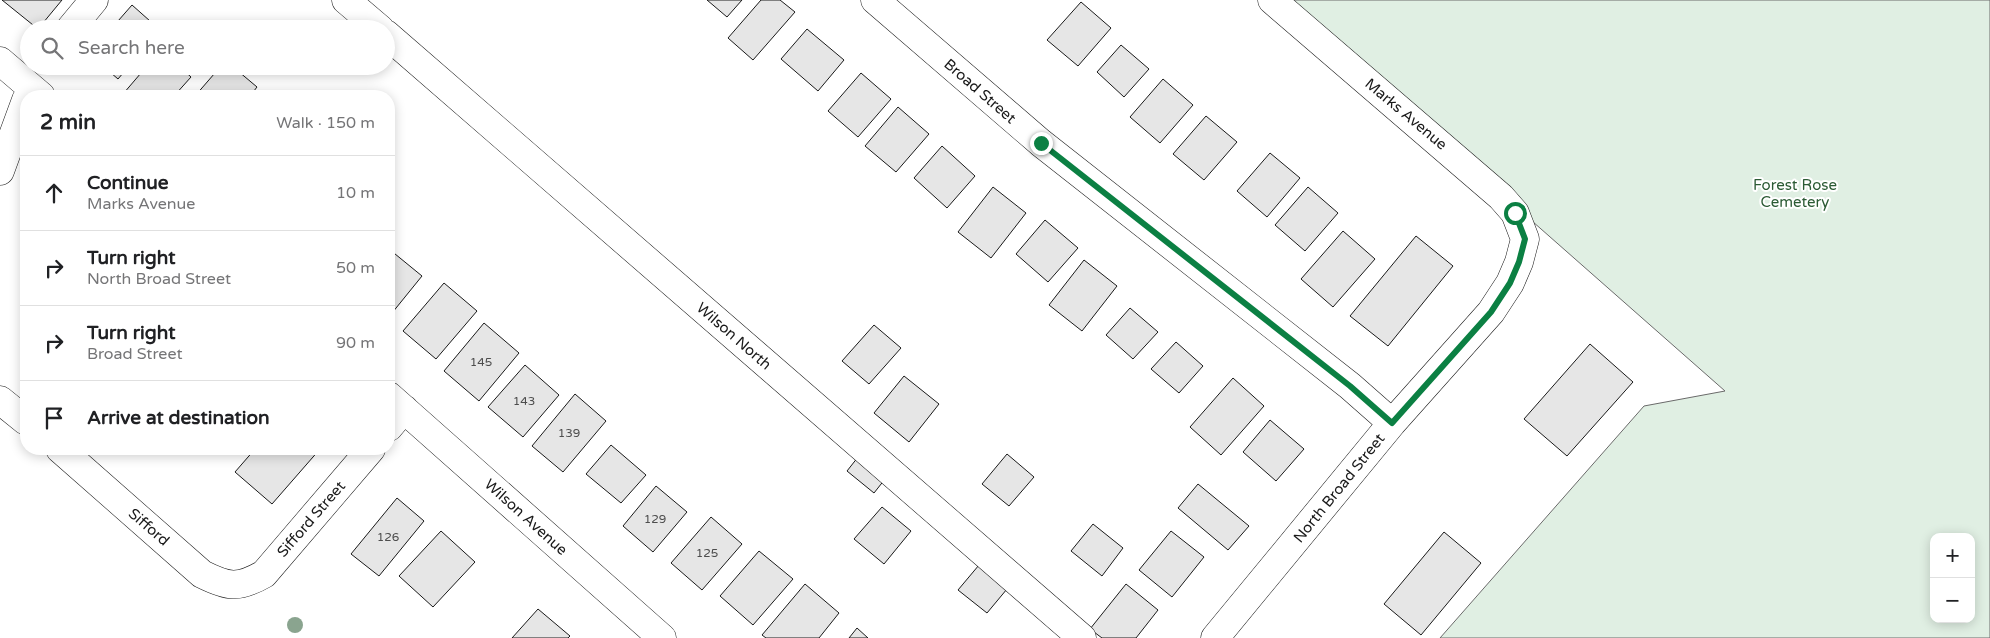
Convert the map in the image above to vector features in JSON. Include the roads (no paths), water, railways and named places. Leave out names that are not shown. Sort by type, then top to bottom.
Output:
[{"type":"street","points":[[77,20],[94,0]]},
{"type":"street","points":[[346,0],[369,20]]},
{"type":"street","name":"Broad Street","points":[[874,0],[1041,143],[1350,386],[1392,423]]},
{"type":"street","name":"Marks Avenue","points":[[1272,0],[1501,197],[1515,213],[1525,239]]},
{"type":"street","name":"Wilson North","points":[[395,42],[1082,638]]},
{"type":"street","points":[[0,61],[33,89]]},
{"type":"street","points":[[0,171],[20,121]]},
{"type":"street","name":"North Broad Street","points":[[1215,638],[1392,423],[1491,312],[1510,283],[1519,262],[1525,239]]},
{"type":"street","points":[[0,400],[20,416]]},
{"type":"street","name":"Wilson Avenue","points":[[395,412],[662,638]]},
{"type":"street","name":"Sifford","points":[[67,455],[202,574],[222,584],[247,584]]},
{"type":"street","name":"Sifford Street","points":[[247,584],[264,574],[366,455]]},
{"type":"park label","name":"Forest Rose Cemetery","points":[[1795,194]]}]
